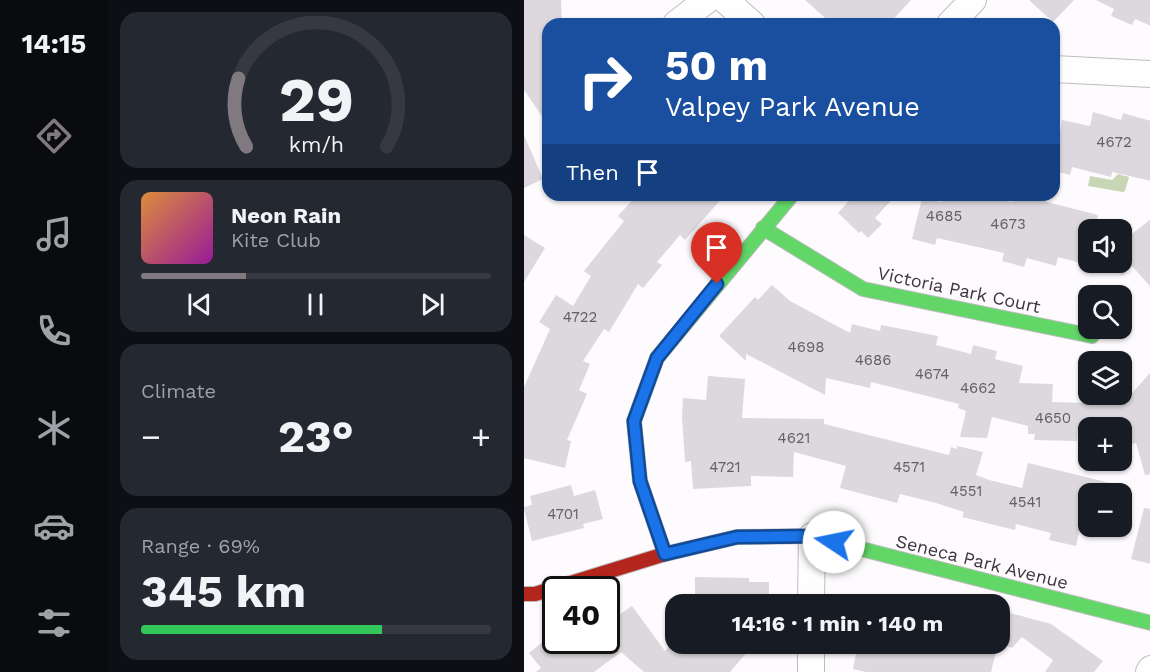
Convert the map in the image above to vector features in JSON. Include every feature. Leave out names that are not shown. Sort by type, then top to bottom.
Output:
[{"type":"street","points":[[684,18],[707,0]]},
{"type":"street","points":[[725,0],[745,18]]},
{"type":"street","points":[[1060,69],[1151,74]]},
{"type":"street","points":[[665,554],[640,481],[634,421],[657,358],[787,201]]},
{"type":"street","name":"Victoria Park Court","points":[[763,228],[863,289],[1078,333]]},
{"type":"street","points":[[811,594],[812,536]]},
{"type":"street","name":"Seneca Park Avenue","points":[[524,594],[535,594],[665,554],[737,537],[812,536],[1151,623]]},
{"type":"street","points":[[811,654],[811,672]]},
{"type":"shaded area","points":[[1118,174],[1129,177],[1123,192],[1088,186],[1090,176],[1112,180]]},
{"type":"building","points":[[524,0],[561,0],[562,18],[542,18],[542,116],[524,90]]},
{"type":"building","points":[[805,0],[911,0],[894,18],[825,18]]},
{"type":"building","points":[[1029,0],[1074,0],[1057,18],[1049,18]]},
{"type":"building","points":[[1096,0],[1151,0],[1151,26],[1135,19],[1132,25],[1111,16],[1114,9]]},
{"type":"building","points":[[1093,112],[1121,120],[1123,113],[1151,121],[1151,181],[1112,172],[1111,177],[1072,167],[1070,175],[1060,172],[1062,120],[1090,126]]},
{"type":"building","points":[[524,135],[542,179],[524,188]]},
{"type":"building","points":[[632,201],[720,201],[685,240],[680,235],[657,262],[662,265],[643,288],[638,284],[609,332],[604,329],[583,361],[590,364],[579,390],[587,394],[567,440],[571,441],[565,468],[524,458],[524,387],[550,329],[539,322],[556,295],[573,306],[591,276],[584,271],[624,221],[618,216]]},
{"type":"building","points":[[849,201],[891,201],[875,218],[882,224],[868,238],[861,231],[859,233],[838,213]]},
{"type":"building","points":[[921,201],[1043,201],[1098,215],[1097,219],[1078,219],[1078,262],[1058,257],[1056,266],[1027,258],[1024,267],[1002,261],[1004,253],[937,238],[935,245],[912,239]]},
{"type":"building","points":[[1151,219],[1151,287],[1132,266],[1132,234]]},
{"type":"building","points":[[524,235],[545,248],[524,282]]},
{"type":"building","points":[[772,285],[790,301],[850,333],[852,324],[880,331],[881,325],[938,336],[936,345],[971,354],[973,345],[997,351],[995,359],[1023,366],[1019,383],[1053,384],[1052,402],[1078,403],[1078,405],[1132,405],[1132,392],[1151,372],[1151,474],[1145,475],[1136,443],[1132,444],[1132,417],[1078,417],[1077,441],[1034,440],[1035,434],[1028,434],[1028,426],[992,417],[987,438],[960,437],[966,411],[958,408],[959,404],[871,382],[870,388],[826,378],[825,395],[746,354],[746,361],[719,336],[755,297],[758,300]]},
{"type":"building","points":[[708,376],[745,379],[742,418],[824,419],[824,424],[949,455],[951,447],[957,449],[957,446],[983,452],[976,475],[1022,488],[1028,463],[1110,483],[1078,483],[1076,546],[1049,540],[1051,533],[1016,524],[1015,530],[962,517],[964,512],[900,494],[897,503],[840,488],[846,466],[794,452],[793,477],[751,476],[751,486],[693,489],[691,461],[685,462],[683,398],[706,400]]},
{"type":"building","points":[[571,485],[574,496],[595,490],[603,519],[583,524],[584,528],[532,541],[524,509],[532,505],[530,496]]},
{"type":"building","points":[[1144,508],[1151,509],[1151,564],[1131,559]]},
{"type":"building","points":[[695,577],[749,578],[749,582],[769,582],[769,594],[695,594]]},
{"type":"building","points":[[632,606],[665,654],[745,654],[730,672],[644,672],[620,653],[620,614]]},
{"type":"building","points":[[1010,613],[1051,624],[1103,661],[1094,672],[1045,672],[1053,660],[1022,637],[1012,648],[1010,647]]},
{"type":"building","points":[[542,643],[542,654],[618,654],[594,672],[536,672],[541,668],[529,653]]},
{"type":"building","points":[[856,654],[996,654],[991,672],[866,672],[853,669]]},
{"type":"traffic: fast","points":[[665,554],[640,481],[634,421],[657,358],[787,201]]},
{"type":"traffic: fast","points":[[763,228],[863,289],[1078,333]]},
{"type":"traffic: fast","points":[[838,543],[1151,623]]},
{"type":"traffic: jam","points":[[524,594],[535,594],[665,554],[737,537],[812,536],[838,543]]},
{"type":"route","points":[[717,284],[657,358],[634,421],[640,481],[665,554],[737,537],[812,536],[834,542]]}]
